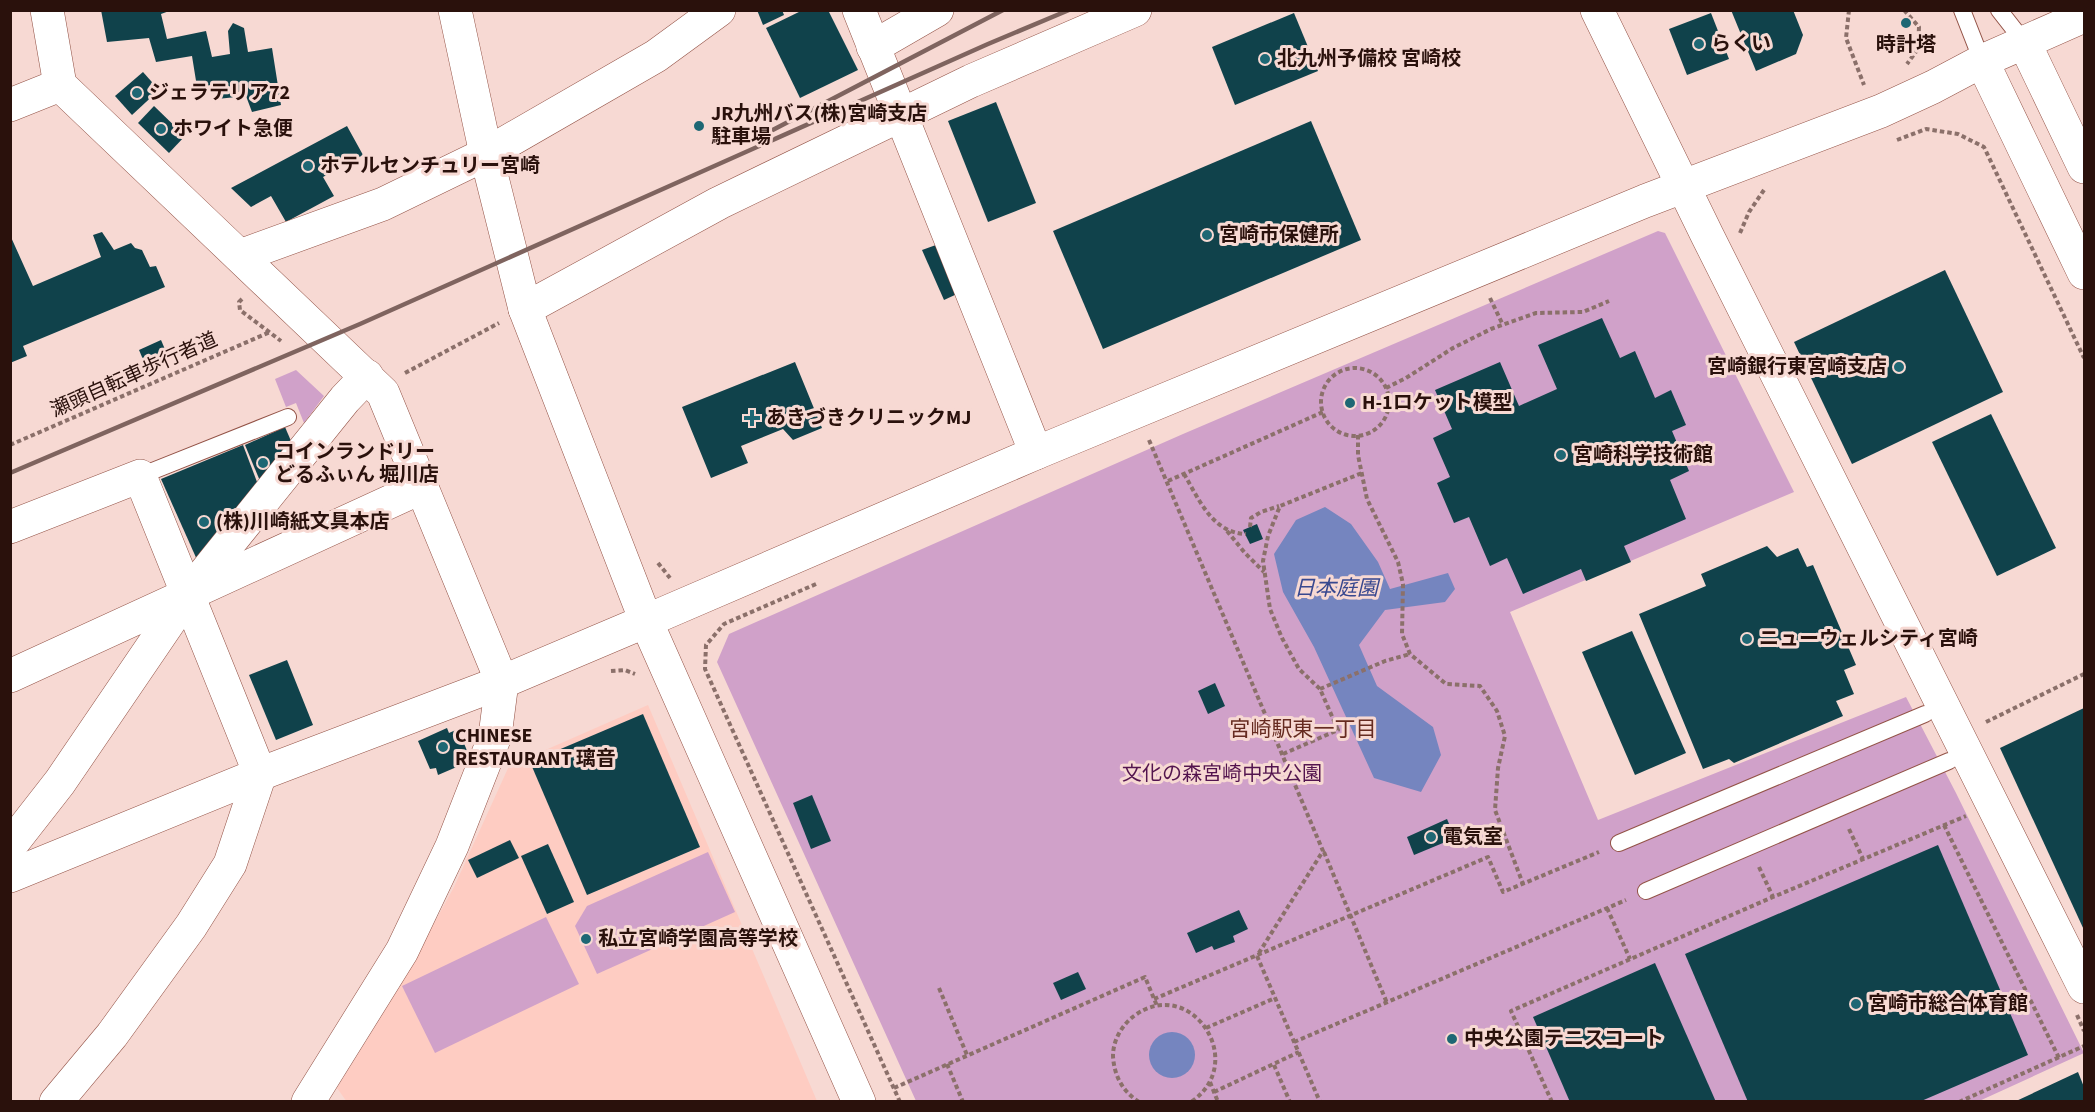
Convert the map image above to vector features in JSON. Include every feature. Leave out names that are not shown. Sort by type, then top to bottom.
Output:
[{"type":"street","points":[[47,10],[60,85],[240,256],[382,376],[384,393],[502,682],[495,736],[452,846],[402,951],[315,1098]]},
{"type":"street","points":[[455,10],[486,154],[513,316],[859,1101]]},
{"type":"street","points":[[240,256],[383,204],[486,154],[656,56],[719,10]]},
{"type":"street","points":[[859,10],[1036,453]]},
{"type":"street","points":[[873,47],[937,10]]},
{"type":"street","points":[[513,316],[718,203],[971,81],[1135,10]]},
{"type":"street","points":[[1597,10],[2079,998]]},
{"type":"street","points":[[10,876],[260,774],[502,682],[1036,453],[1683,185],[1881,111],[1982,61],[2085,16]]},
{"type":"street","points":[[2024,42],[2085,167]]},
{"type":"street","points":[[1982,61],[2085,273]]},
{"type":"street","points":[[10,105],[60,85]]},
{"type":"street","points":[[10,846],[60,782],[188,594],[324,424],[382,376]]},
{"type":"street","points":[[10,527],[140,476],[260,774],[230,864],[197,917],[112,1035],[56,1101]]},
{"type":"street","points":[[10,676],[422,487]]},
{"type":"lane","points":[[1962,10],[1982,61]]},
{"type":"lane","points":[[1999,10],[2024,42]]},
{"type":"lane","points":[[140,476],[288,417]]},
{"type":"lane","points":[[1619,843],[1925,714]]},
{"type":"lane","points":[[1646,891],[1949,761]]},
{"type":"path","points":[[1849,10],[1846,38],[1864,85]]},
{"type":"path","points":[[1904,10],[1919,27],[1918,49],[1904,69]]},
{"type":"path","points":[[1854,89],[1874,81]]},
{"type":"path","points":[[1894,141],[1926,129],[1958,134],[1984,147],[2085,358]]},
{"type":"path","points":[[1740,234],[1749,212],[1763,191],[1774,187]]},
{"type":"path","points":[[1487,291],[1503,325]]},
{"type":"path","points":[[1386,388],[1453,348],[1503,325],[1536,313],[1583,312],[1609,301]]},
{"type":"path","points":[[382,376],[513,316]]},
{"type":"path","name":"瀬頭自転車歩行者道","points":[[10,445],[270,333]]},
{"type":"path","points":[[1356,367],[1367,370],[1377,376],[1389,396],[1389,407],[1379,426],[1370,432],[1358,435],[1339,432],[1330,425],[1323,412],[1322,395],[1326,384],[1344,369],[1356,367]]},
{"type":"path","points":[[1168,481],[1323,412]]},
{"type":"path","points":[[1159,434],[1148,439],[1168,481],[1387,1003]]},
{"type":"path","points":[[1358,435],[1358,455],[1367,499],[1398,562],[1403,584],[1402,634],[1410,654],[1446,684],[1480,686],[1497,711],[1505,736],[1498,768],[1495,810],[1523,884]]},
{"type":"path","points":[[1250,527],[1251,518],[1261,512],[1362,473]]},
{"type":"path","points":[[1184,474],[1210,518],[1227,530],[1264,572]]},
{"type":"path","points":[[1280,506],[1268,536],[1263,561],[1270,609],[1282,638],[1299,669],[1320,689],[1338,730],[1282,754]]},
{"type":"path","points":[[1227,530],[1246,534]]},
{"type":"path","points":[[657,562],[669,578],[676,578]]},
{"type":"path","points":[[822,581],[724,624],[706,645],[705,669],[900,1101]]},
{"type":"path","points":[[1320,689],[1385,661],[1410,654]]},
{"type":"path","points":[[605,671],[625,670],[641,677]]},
{"type":"path","points":[[1982,724],[2085,674]]},
{"type":"path","points":[[1839,809],[1863,859]]},
{"type":"path","points":[[1552,1101],[1511,1011],[1975,812]]},
{"type":"path","points":[[1944,825],[2059,1058]]},
{"type":"path","points":[[1154,999],[1488,857],[1503,892],[1619,843]]},
{"type":"path","points":[[1750,847],[1773,897]]},
{"type":"path","points":[[1257,956],[1323,851]]},
{"type":"path","points":[[1294,1042],[1646,891]]},
{"type":"path","points":[[1607,908],[1630,959]]},
{"type":"path","points":[[1257,956],[1320,1101]]},
{"type":"path","points":[[894,1088],[1145,977],[1157,1006]]},
{"type":"path","points":[[939,988],[967,1055]]},
{"type":"path","points":[[1206,1028],[1275,998]]},
{"type":"path","points":[[2079,998],[2085,1031]]},
{"type":"path","points":[[1139,1101],[1130,1096],[1119,1083],[1114,1067],[1113,1050],[1118,1034],[1128,1020],[1141,1011],[1157,1006],[1172,1006],[1197,1017],[1214,1042],[1216,1059],[1209,1081],[1204,1090],[1191,1101]]},
{"type":"path","points":[[1959,1101],[2085,1046]]},
{"type":"path","points":[[1214,1092],[1299,1052]]},
{"type":"path","points":[[947,1064],[963,1101]]},
{"type":"path","points":[[1274,1065],[1290,1101]]},
{"type":"path","points":[[1209,1081],[1218,1101]]},
{"type":"shaded area","name":"私立宮崎学園高等学校","points":[[648,705],[817,1101],[347,1102],[337,1088],[397,991],[454,887],[509,766]]},
{"type":"green space","name":"文化の森宮崎中央公園","points":[[1658,231],[1665,233],[1794,492],[1510,612],[1598,820],[1906,697],[2084,1053],[1977,1102],[916,1101],[717,662],[729,634],[1183,434]]},
{"type":"green space","points":[[296,370],[324,396],[304,423],[296,403],[286,407],[275,379]]},
{"type":"green space","points":[[708,852],[735,912],[597,974],[575,926],[587,906]]},
{"type":"green space","points":[[546,917],[579,984],[435,1053],[402,986]]},
{"type":"water","name":"日本庭園","points":[[1325,507],[1351,524],[1378,562],[1390,589],[1448,573],[1455,589],[1445,602],[1385,610],[1359,645],[1377,686],[1433,727],[1441,755],[1421,792],[1374,778],[1314,647],[1283,592],[1274,554],[1296,520]]},
{"type":"water","points":[[1172,1032],[1188,1039],[1195,1055],[1188,1071],[1172,1078],[1156,1071],[1149,1055],[1156,1039]]},
{"type":"building","points":[[101,10],[172,10],[161,14],[167,39],[206,31],[212,57],[230,54],[228,31],[233,23],[244,28],[248,52],[272,48],[281,105],[252,112],[246,96],[217,99],[211,85],[197,87],[192,56],[156,62],[149,38],[107,42]]},
{"type":"building","points":[[757,10],[782,10],[784,15],[763,25]]},
{"type":"building","points":[[803,10],[828,10],[858,70],[800,98],[766,28]]},
{"type":"building","points":[[1731,10],[1793,10],[1803,35],[1796,54],[1756,71]]},
{"type":"building","name":"北九州予備校 宮崎校","points":[[1294,13],[1318,71],[1235,105],[1212,47]]},
{"type":"building","name":"らくい","points":[[1711,13],[1729,59],[1687,75],[1669,29]]},
{"type":"building","name":"ジェラテリア72","points":[[143,72],[159,90],[132,115],[115,96]]},
{"type":"building","points":[[996,102],[1036,203],[988,222],[948,121]]},
{"type":"building","name":"ホワイト急便","points":[[154,106],[185,136],[169,153],[138,123]]},
{"type":"building","name":"宮崎市保健所","points":[[1311,121],[1361,240],[1103,349],[1053,231]]},
{"type":"building","name":"ホテルセンチュリー宮崎","points":[[347,126],[363,155],[323,177],[334,196],[286,222],[271,196],[251,207],[231,188]]},
{"type":"building","points":[[102,232],[114,250],[131,243],[135,248],[142,250],[150,267],[156,266],[165,287],[23,346],[27,356],[10,363],[10,235],[33,286],[101,257],[93,235]]},
{"type":"building","points":[[936,245],[957,294],[944,300],[922,250]]},
{"type":"building","name":"宮崎銀行東宮崎支店","points":[[1945,270],[2003,392],[1852,464],[1794,342]]},
{"type":"building","name":"宮崎科学技術館","points":[[1602,318],[1620,358],[1635,351],[1655,398],[1671,390],[1686,425],[1672,431],[1689,471],[1670,480],[1686,519],[1624,546],[1631,562],[1586,581],[1581,569],[1523,594],[1507,558],[1490,566],[1469,517],[1454,523],[1437,483],[1450,477],[1433,438],[1452,429],[1435,390],[1500,362],[1519,406],[1557,389],[1538,345]]},
{"type":"building","points":[[161,340],[167,354],[145,364],[139,350]]},
{"type":"building","name":"あきづきクリニックMJ","points":[[795,362],[822,428],[793,440],[783,429],[741,446],[748,463],[711,478],[682,407]]},
{"type":"building","points":[[1991,414],[2056,548],[1997,576],[1932,442]]},
{"type":"building","name":"コインランドリー どるふぃん 堀川店","points":[[285,427],[291,441],[260,481],[245,445]]},
{"type":"building","name":"(株)川崎紙文具本店","points":[[243,445],[257,482],[198,562],[161,479]]},
{"type":"building","points":[[1257,524],[1263,539],[1250,544],[1243,530]]},
{"type":"building","name":"ニューウェルシティ宮崎","points":[[1767,546],[1777,557],[1798,548],[1807,567],[1813,565],[1856,665],[1844,670],[1854,694],[1836,701],[1843,716],[1734,763],[1729,759],[1703,769],[1639,614],[1706,586],[1701,574]]},
{"type":"building","points":[[1632,631],[1686,753],[1635,775],[1582,652]]},
{"type":"building","points":[[287,660],[313,725],[276,740],[249,675]]},
{"type":"building","points":[[1215,683],[1225,706],[1208,714],[1198,691]]},
{"type":"building","points":[[2084,708],[2084,930],[2000,748]]},
{"type":"building","points":[[643,714],[700,847],[587,895],[530,762]]},
{"type":"building","name":"CHINESE RESTAURANT 璃音","points":[[447,728],[449,733],[458,729],[468,753],[463,755],[466,763],[438,775],[436,768],[430,769],[418,741]]},
{"type":"building","points":[[812,795],[831,841],[811,849],[793,803]]},
{"type":"building","name":"電気室","points":[[1447,819],[1455,838],[1414,855],[1407,837]]},
{"type":"building","points":[[510,840],[519,858],[477,878],[468,860]]},
{"type":"building","points":[[548,844],[574,902],[547,914],[521,856]]},
{"type":"building","name":"宮崎市総合体育館","points":[[1938,845],[2028,1055],[1919,1102],[1748,1102],[1685,954]]},
{"type":"building","points":[[1239,910],[1248,929],[1233,936],[1235,942],[1214,950],[1212,946],[1196,953],[1187,933]]},
{"type":"building","points":[[1655,963],[1716,1102],[1570,1102],[1533,1017]]},
{"type":"building","points":[[1078,972],[1086,989],[1061,1000],[1053,983]]},
{"type":"building","points":[[2078,1072],[2084,1087],[2084,1102],[2014,1102]]},
{"type":"railway","points":[[765,134],[1003,10]]},
{"type":"railway","points":[[10,473],[360,324],[1069,10]]},
{"type":"place","name":"時計塔","points":[[1906,23]]},
{"type":"place","name":"らくい","points":[[1699,44]]},
{"type":"place","name":"北九州予備校 宮崎校","points":[[1265,59]]},
{"type":"place","name":"ジェラテリア72","points":[[137,93]]},
{"type":"place","name":"JR九州バス(株)宮崎支店 駐車場","points":[[699,126]]},
{"type":"place","name":"ホワイト急便","points":[[161,129]]},
{"type":"place","name":"ホテルセンチュリー宮崎","points":[[308,166]]},
{"type":"place","name":"宮崎市保健所","points":[[1207,235]]},
{"type":"place","name":"宮崎銀行東宮崎支店","points":[[1899,367]]},
{"type":"place","name":"H-1ロケット模型","points":[[1350,403]]},
{"type":"place","name":"あきづきクリニックMJ","points":[[752,418]]},
{"type":"place","name":"宮崎科学技術館","points":[[1561,455]]},
{"type":"place","name":"コインランドリー どるふぃん 堀川店","points":[[263,463]]},
{"type":"place","name":"(株)川崎紙文具本店","points":[[204,522]]},
{"type":"place","name":"ニューウェルシティ宮崎","points":[[1747,639]]},
{"type":"place","name":"CHINESE RESTAURANT 璃音","points":[[443,747]]},
{"type":"place","name":"電気室","points":[[1431,837]]},
{"type":"place","name":"私立宮崎学園高等学校","points":[[586,939]]},
{"type":"place","name":"宮崎市総合体育館","points":[[1856,1004]]},
{"type":"place","name":"中央公園テニスコート","points":[[1452,1039]]},
{"type":"district","name":"宮崎駅東一丁目","points":[[1303,729]]}]
